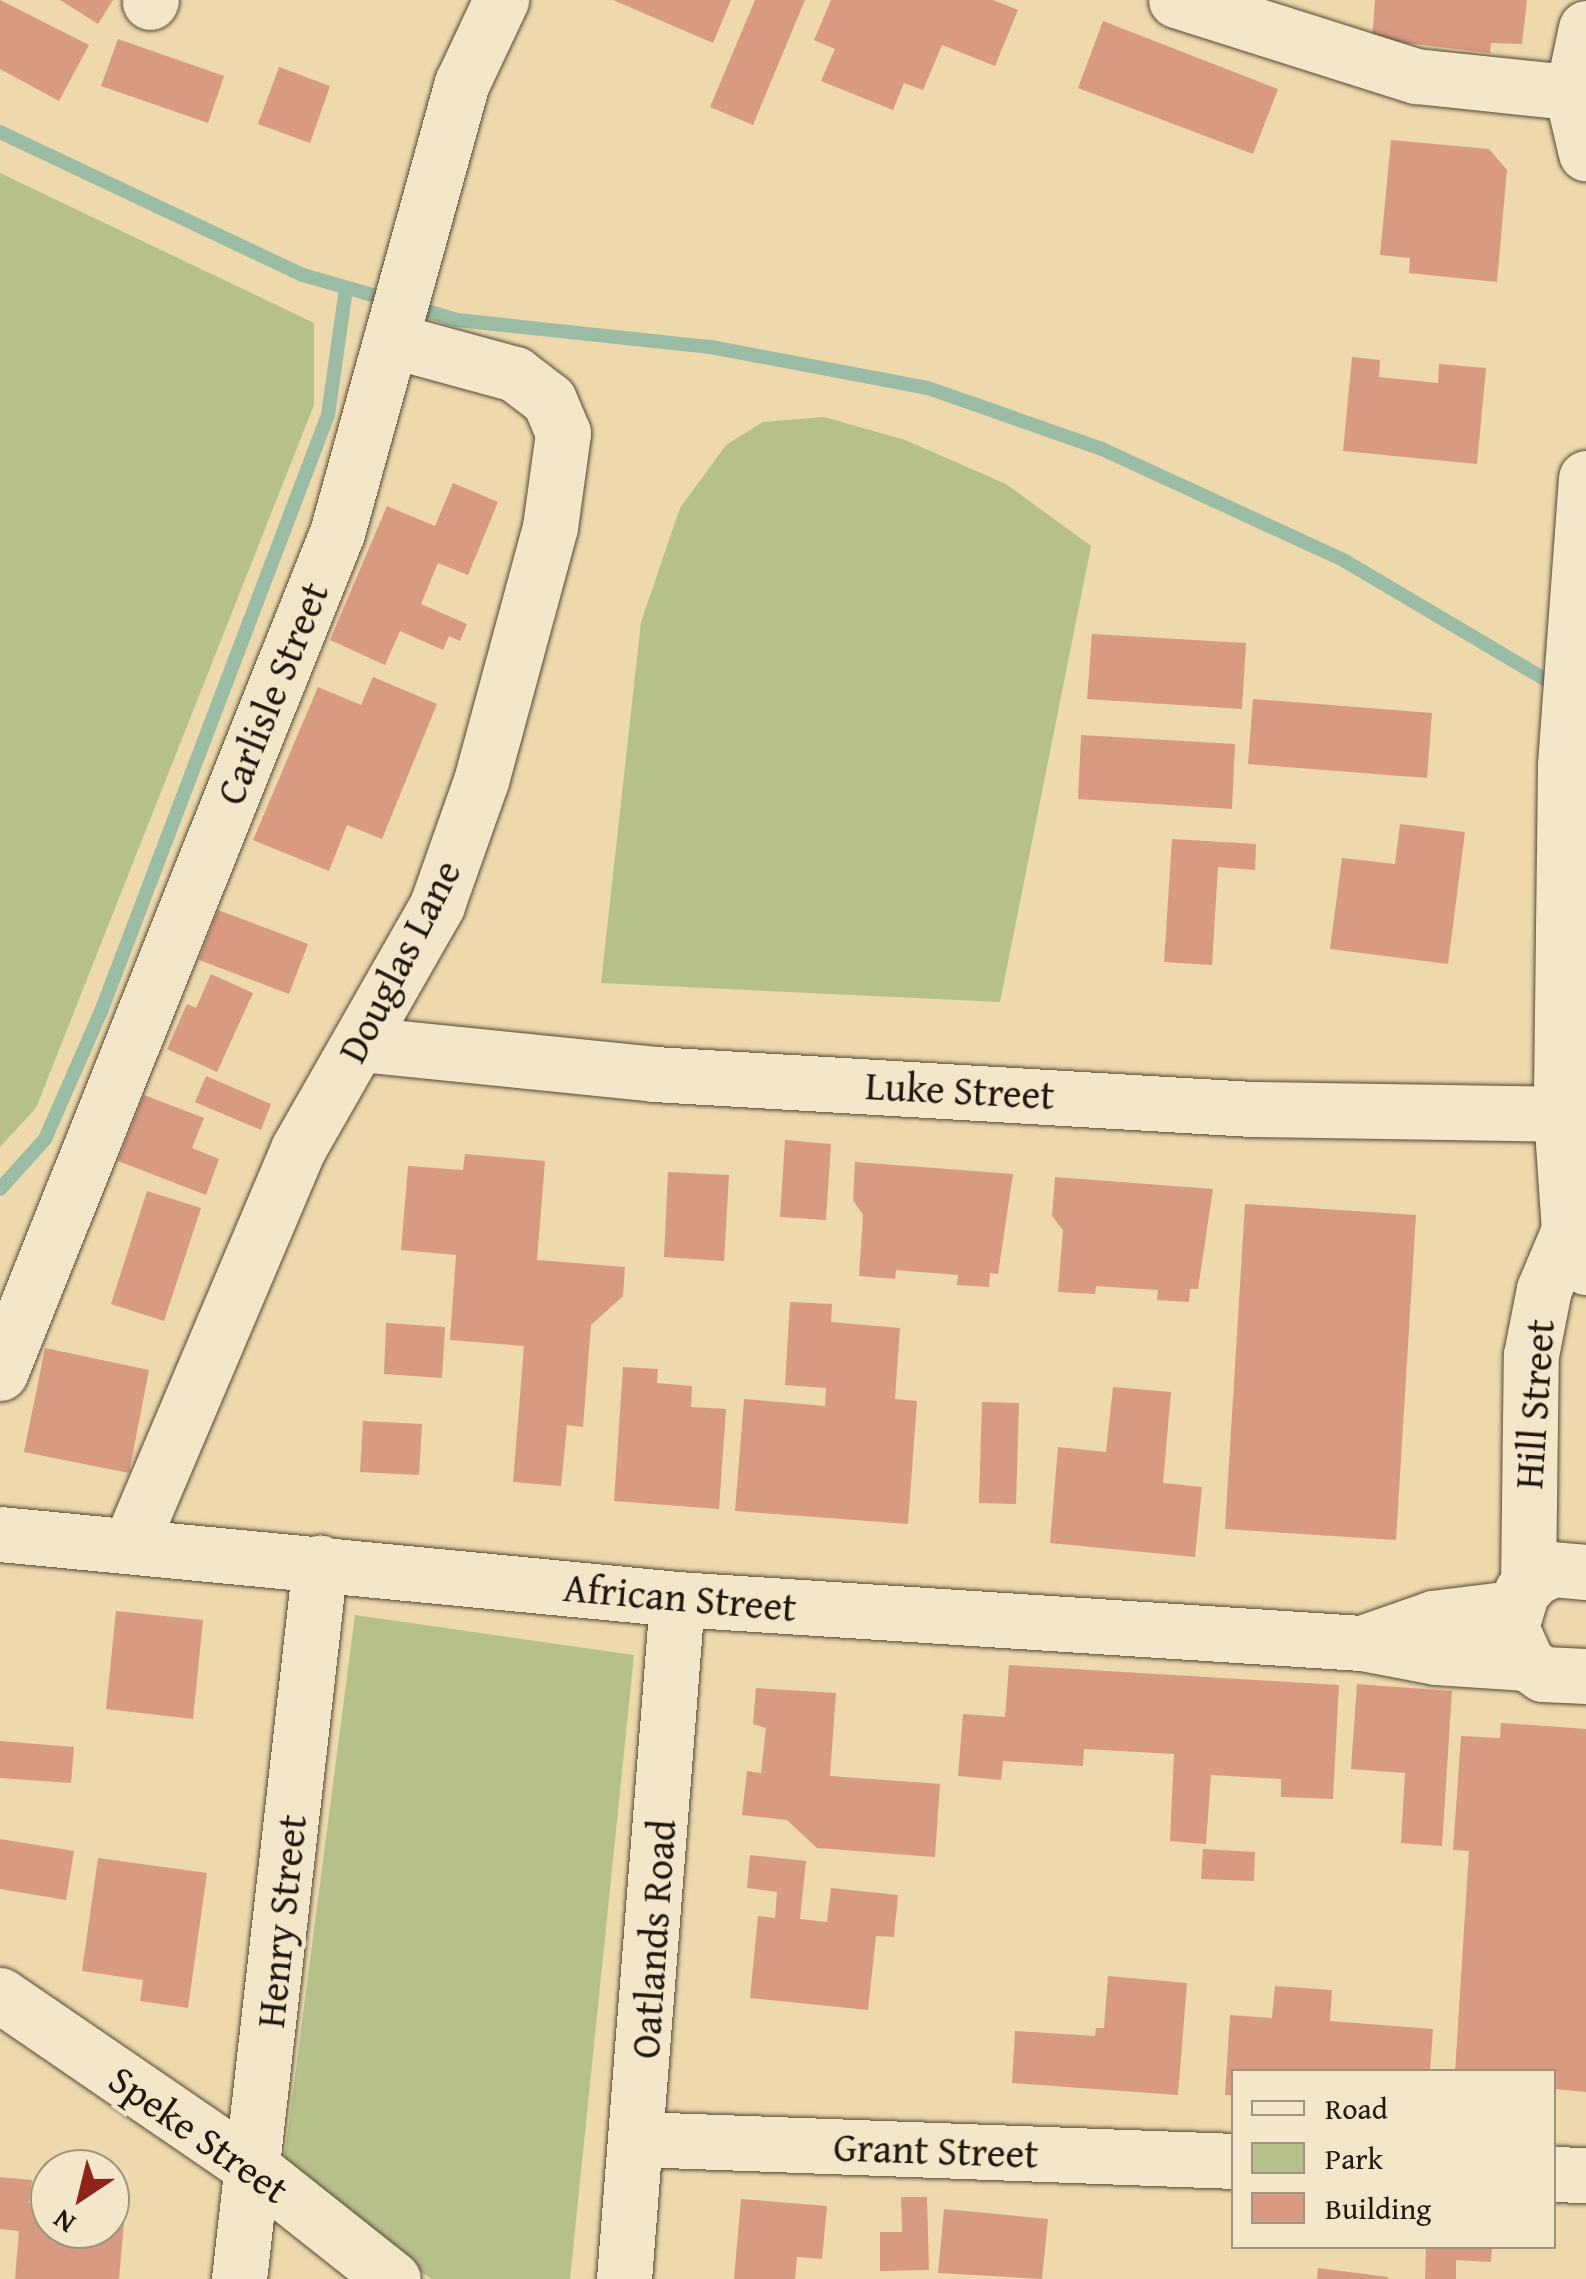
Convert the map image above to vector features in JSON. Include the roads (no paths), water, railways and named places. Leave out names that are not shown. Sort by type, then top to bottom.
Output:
[{"type":"street","name":"Carlisle Street","points":[[0,1373],[337,533],[410,258],[462,83],[501,0]]},
{"type":"street","points":[[1176,0],[1416,76],[1579,94]]},
{"type":"street","points":[[1586,28],[1579,94],[1586,153]]},
{"type":"street","name":"Douglas Lane","points":[[130,1545],[298,1149],[436,904],[481,781],[523,641],[562,469],[563,433],[549,400],[526,383],[393,332]]},
{"type":"street","name":"Hill Street","points":[[1527,1663],[1511,1628],[1521,1596],[1531,1355],[1544,1289],[1578,1248],[1561,1114],[1565,766],[1586,478]]},
{"type":"street","name":"Luke Street","points":[[360,1044],[654,1074],[1252,1108],[1561,1114]]},
{"type":"street","name":"African Street","points":[[0,1534],[677,1599],[1362,1643],[1436,1657],[1527,1663],[1561,1680],[1586,1676]]},
{"type":"street","name":"Henry Street","points":[[240,2279],[320,1563]]},
{"type":"street","name":"African Street","points":[[1362,1643],[1433,1618],[1521,1596],[1553,1569],[1586,1572]]},
{"type":"street","name":"Oatlands Road","points":[[624,2279],[638,2139],[677,1599]]},
{"type":"street","name":"Speke Street","points":[[0,1995],[254,2170],[393,2279]]},
{"type":"street","name":"Grant Street","points":[[638,2139],[1231,2162]]},
{"type":"street","points":[[1556,2174],[1586,2175]]},
{"type":"waterway","points":[[0,132],[303,275],[393,301]]},
{"type":"waterway","points":[[0,1189],[45,1139],[102,1009],[328,415],[346,288]]},
{"type":"waterway","points":[[413,307],[457,320],[711,347],[928,388],[1102,449],[1345,561],[1560,688]]}]
